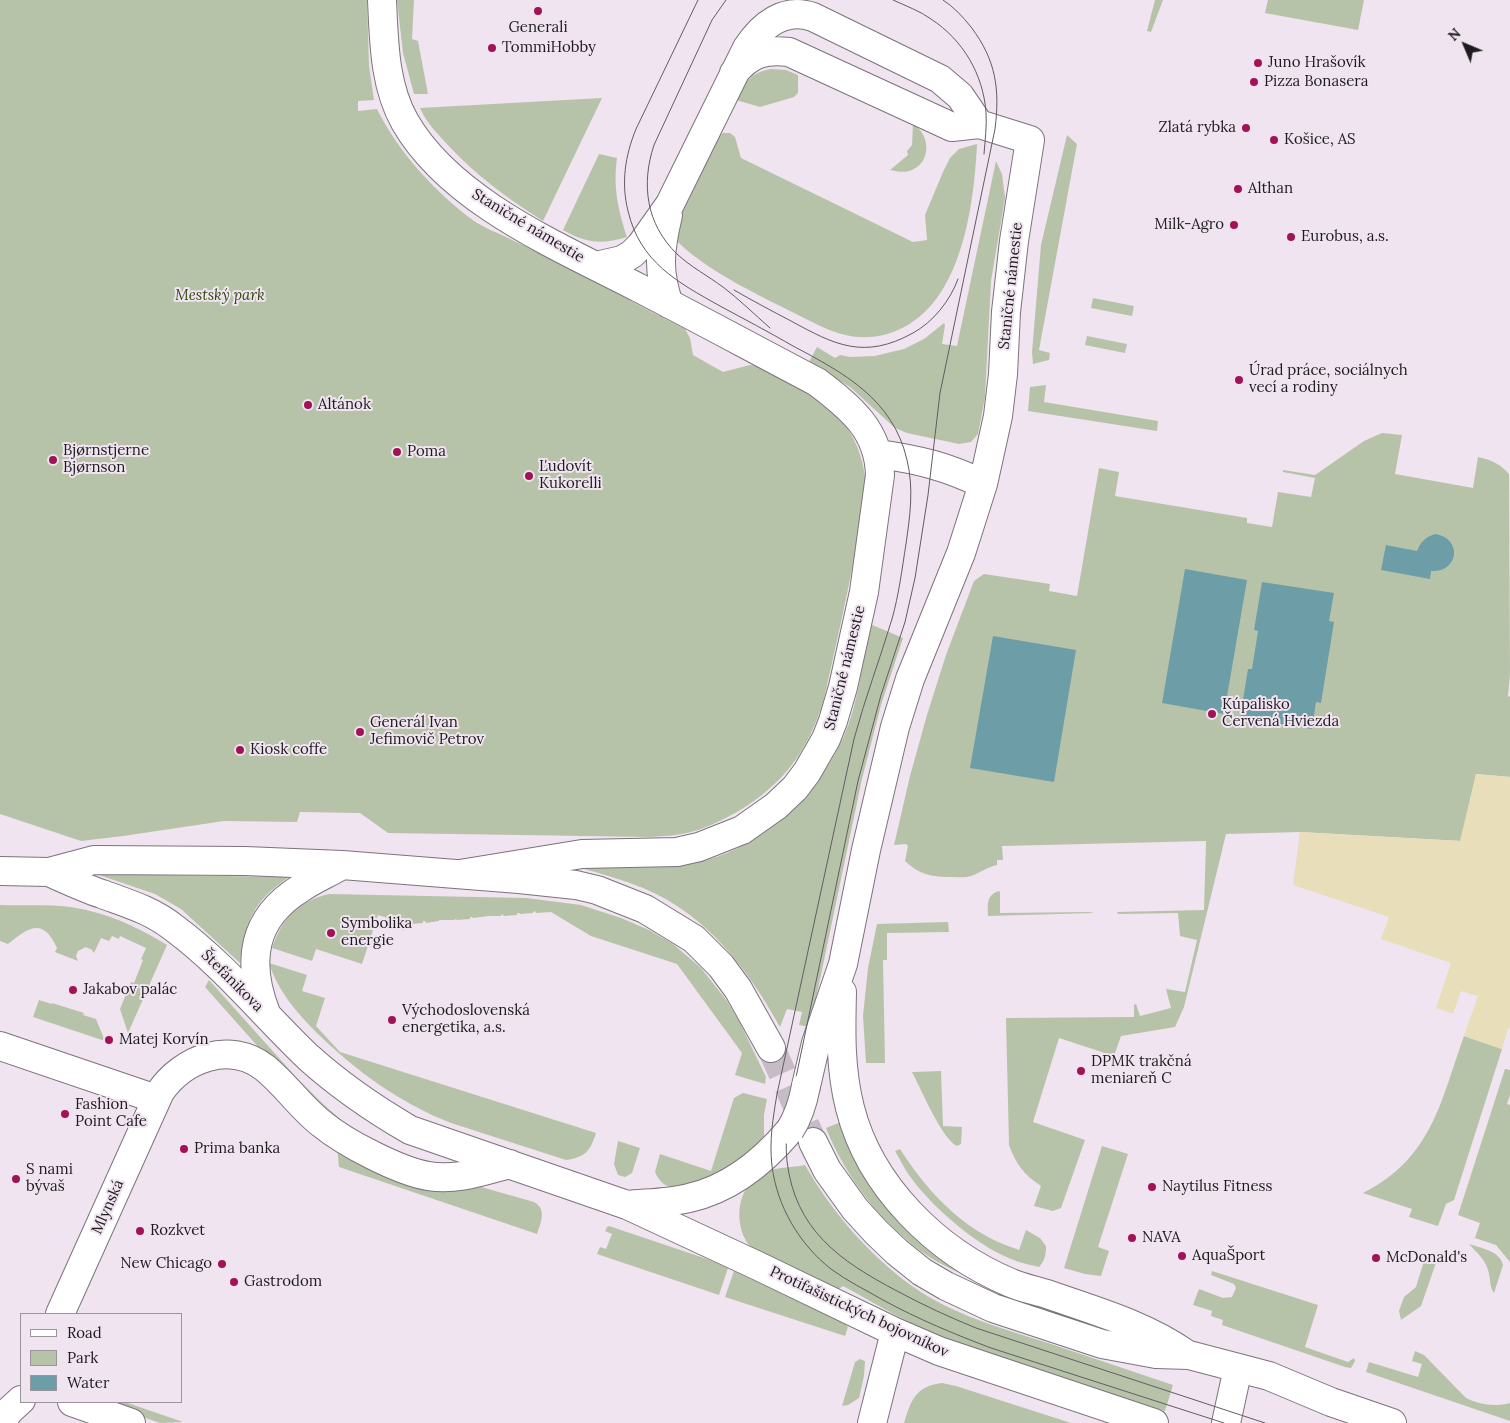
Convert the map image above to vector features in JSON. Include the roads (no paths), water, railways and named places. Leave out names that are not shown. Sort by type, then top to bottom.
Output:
[{"type":"street","name":"Staničné námestie","points":[[382,0],[386,60],[390,84],[404,120],[436,161],[476,198],[546,240],[817,382],[853,412],[868,431],[879,454],[880,475],[864,592],[843,687],[826,739],[807,772],[795,788],[776,806],[742,830],[699,847],[677,852],[653,854],[582,854],[460,874]]},
{"type":"street","name":"Staničné námestie","points":[[596,266],[622,260],[641,245],[670,204],[747,48],[761,29],[777,19],[804,14],[940,79],[960,96],[979,124]]},
{"type":"street","name":"Staničné námestie","points":[[734,73],[744,62],[760,53],[770,51],[789,52],[952,127],[979,124],[1030,140],[1014,241],[1006,312],[1003,374],[998,416],[982,484],[961,553],[910,679],[895,727],[866,850],[843,964]]},
{"type":"street","name":"Staničné námestie","points":[[669,304],[663,289],[660,252],[670,204]]},
{"type":"street","points":[[879,454],[931,463],[956,471],[982,484]]},
{"type":"street","name":"Štefánikova","points":[[0,871],[49,872],[94,860],[245,860],[460,874]]},
{"type":"street","name":"Štefánikova","points":[[268,1016],[260,998],[254,958],[256,943],[263,927],[274,912],[300,888],[342,866]]},
{"type":"street","name":"Štefánikova","points":[[49,872],[102,894],[140,907],[173,927],[221,967],[268,1016]]},
{"type":"street","points":[[460,874],[576,885],[596,890],[645,909],[694,939],[721,966],[738,989],[771,1048]]},
{"type":"street","points":[[843,964],[840,1050],[850,1109],[865,1148],[877,1170],[890,1190],[906,1209],[943,1243],[982,1269],[1011,1284],[1124,1320],[1165,1339],[1188,1356]]},
{"type":"street","name":"Protifašistických bojovníkov","points":[[627,1206],[686,1199],[714,1190],[739,1177],[802,1136],[797,1119],[803,1102],[816,1043],[843,964]]},
{"type":"street","name":"Protifašistických bojovníkov","points":[[268,1016],[309,1057],[340,1084],[389,1118],[410,1130],[627,1206],[939,1351],[1154,1423]]},
{"type":"street","points":[[0,1046],[156,1099],[170,1079],[191,1063],[218,1054],[241,1056],[266,1068],[308,1111],[332,1131],[367,1151],[405,1169],[428,1176],[447,1178],[510,1164]]},
{"type":"street","name":"Mlynská","points":[[60,1313],[156,1099]]},
{"type":"street","points":[[802,1136],[855,1210],[897,1252],[922,1272],[946,1286],[993,1308],[1102,1344],[1156,1354],[1188,1356],[1269,1376],[1331,1402],[1392,1423]]},
{"type":"street","points":[[872,1423],[895,1332]]},
{"type":"street","points":[[1226,1423],[1238,1368]]},
{"type":"street","points":[[1,1423],[9,1411],[20,1401]]},
{"type":"street","points":[[75,1403],[131,1423]]},
{"type":"water","points":[[1435,534],[1444,537],[1450,542],[1454,555],[1447,567],[1431,571],[1430,579],[1381,570],[1386,545],[1417,551],[1424,540]]},
{"type":"water","points":[[1185,569],[1247,580],[1224,714],[1162,703]]},
{"type":"water","points":[[1262,582],[1334,593],[1329,621],[1334,622],[1321,703],[1316,702],[1312,729],[1240,718],[1248,669],[1252,669],[1258,631],[1254,630]]},
{"type":"water","points":[[993,636],[1076,650],[1054,782],[970,768]]},
{"type":"tunnel","points":[[771,1048],[813,1142]]},
{"type":"tram line","points":[[698,0],[636,129],[629,149],[625,170],[625,190],[628,211],[634,229],[641,244],[651,257],[675,279],[830,367],[864,390],[890,420],[900,439],[907,460],[910,481],[909,523],[897,600],[854,739],[777,1094],[771,1139],[772,1166],[784,1210],[800,1236],[819,1259],[843,1278],[896,1307],[936,1326],[991,1348],[1224,1423]]},
{"type":"tram line","points":[[726,0],[712,20],[654,145],[650,160],[647,189],[649,203],[658,230],[677,254],[729,292],[770,328]]},
{"type":"tram line","points":[[893,0],[922,14],[942,27],[953,37],[969,59],[976,71],[984,98],[986,112],[984,154]]},
{"type":"tram line","points":[[943,0],[958,12],[971,27],[991,63],[997,101],[995,129],[940,393],[928,495],[915,578],[905,622],[881,695],[858,781],[793,1092],[786,1141],[787,1161],[792,1185],[810,1225],[839,1255],[876,1280],[917,1301],[976,1328],[1265,1423]]},
{"type":"tram line","points":[[734,290],[822,337],[850,346],[864,347],[879,346],[895,341],[913,333],[927,323],[946,303],[958,279]]},
{"type":"place","name":"Generali","points":[[538,11]]},
{"type":"place","name":"TommiHobby","points":[[492,48]]},
{"type":"place","name":"Juno Hrašovík","points":[[1258,63]]},
{"type":"place","name":"Pizza Bonasera","points":[[1254,82]]},
{"type":"place","name":"Zlatá rybka","points":[[1246,128]]},
{"type":"place","name":"Košice, AS","points":[[1274,140]]},
{"type":"place","name":"Althan","points":[[1238,189]]},
{"type":"place","name":"Milk-Agro","points":[[1234,225]]},
{"type":"place","name":"Eurobus, a.s.","points":[[1291,237]]},
{"type":"place","name":"Úrad práce, sociálnych vecí a rodiny","points":[[1239,380]]},
{"type":"place","name":"Altánok","points":[[308,405]]},
{"type":"place","name":"Poma","points":[[397,452]]},
{"type":"place","name":"Bjørnstjerne Bjørnson","points":[[53,460]]},
{"type":"place","name":"Ľudovít Kukorelli","points":[[529,476]]},
{"type":"place","name":"Kúpalisko Červená Hviezda","points":[[1212,714]]},
{"type":"place","name":"Generál Ivan Jefimovič Petrov","points":[[360,732]]},
{"type":"place","name":"Kiosk coffe","points":[[240,750]]},
{"type":"place","name":"Symbolika energie","points":[[331,933]]},
{"type":"place","name":"Jakabov palác","points":[[73,990]]},
{"type":"place","name":"Východoslovenská energetika, a.s.","points":[[392,1020]]},
{"type":"place","name":"Matej Korvín","points":[[109,1040]]},
{"type":"place","name":"DPMK trakčná meniareň C","points":[[1081,1071]]},
{"type":"place","name":"Fashion Point Cafe","points":[[65,1114]]},
{"type":"place","name":"Prima banka","points":[[184,1149]]},
{"type":"place","name":"S nami bývaš","points":[[16,1179]]},
{"type":"place","name":"Naytilus Fitness","points":[[1152,1187]]},
{"type":"place","name":"Rozkvet","points":[[140,1231]]},
{"type":"place","name":"NAVA","points":[[1132,1238]]},
{"type":"place","name":"AquaŠport","points":[[1182,1256]]},
{"type":"place","name":"McDonald's","points":[[1376,1258]]},
{"type":"place","name":"New Chicago","points":[[222,1264]]},
{"type":"place","name":"Gastrodom","points":[[234,1282]]},
{"type":"park label","name":"Mestský park","points":[[220,296]]}]
